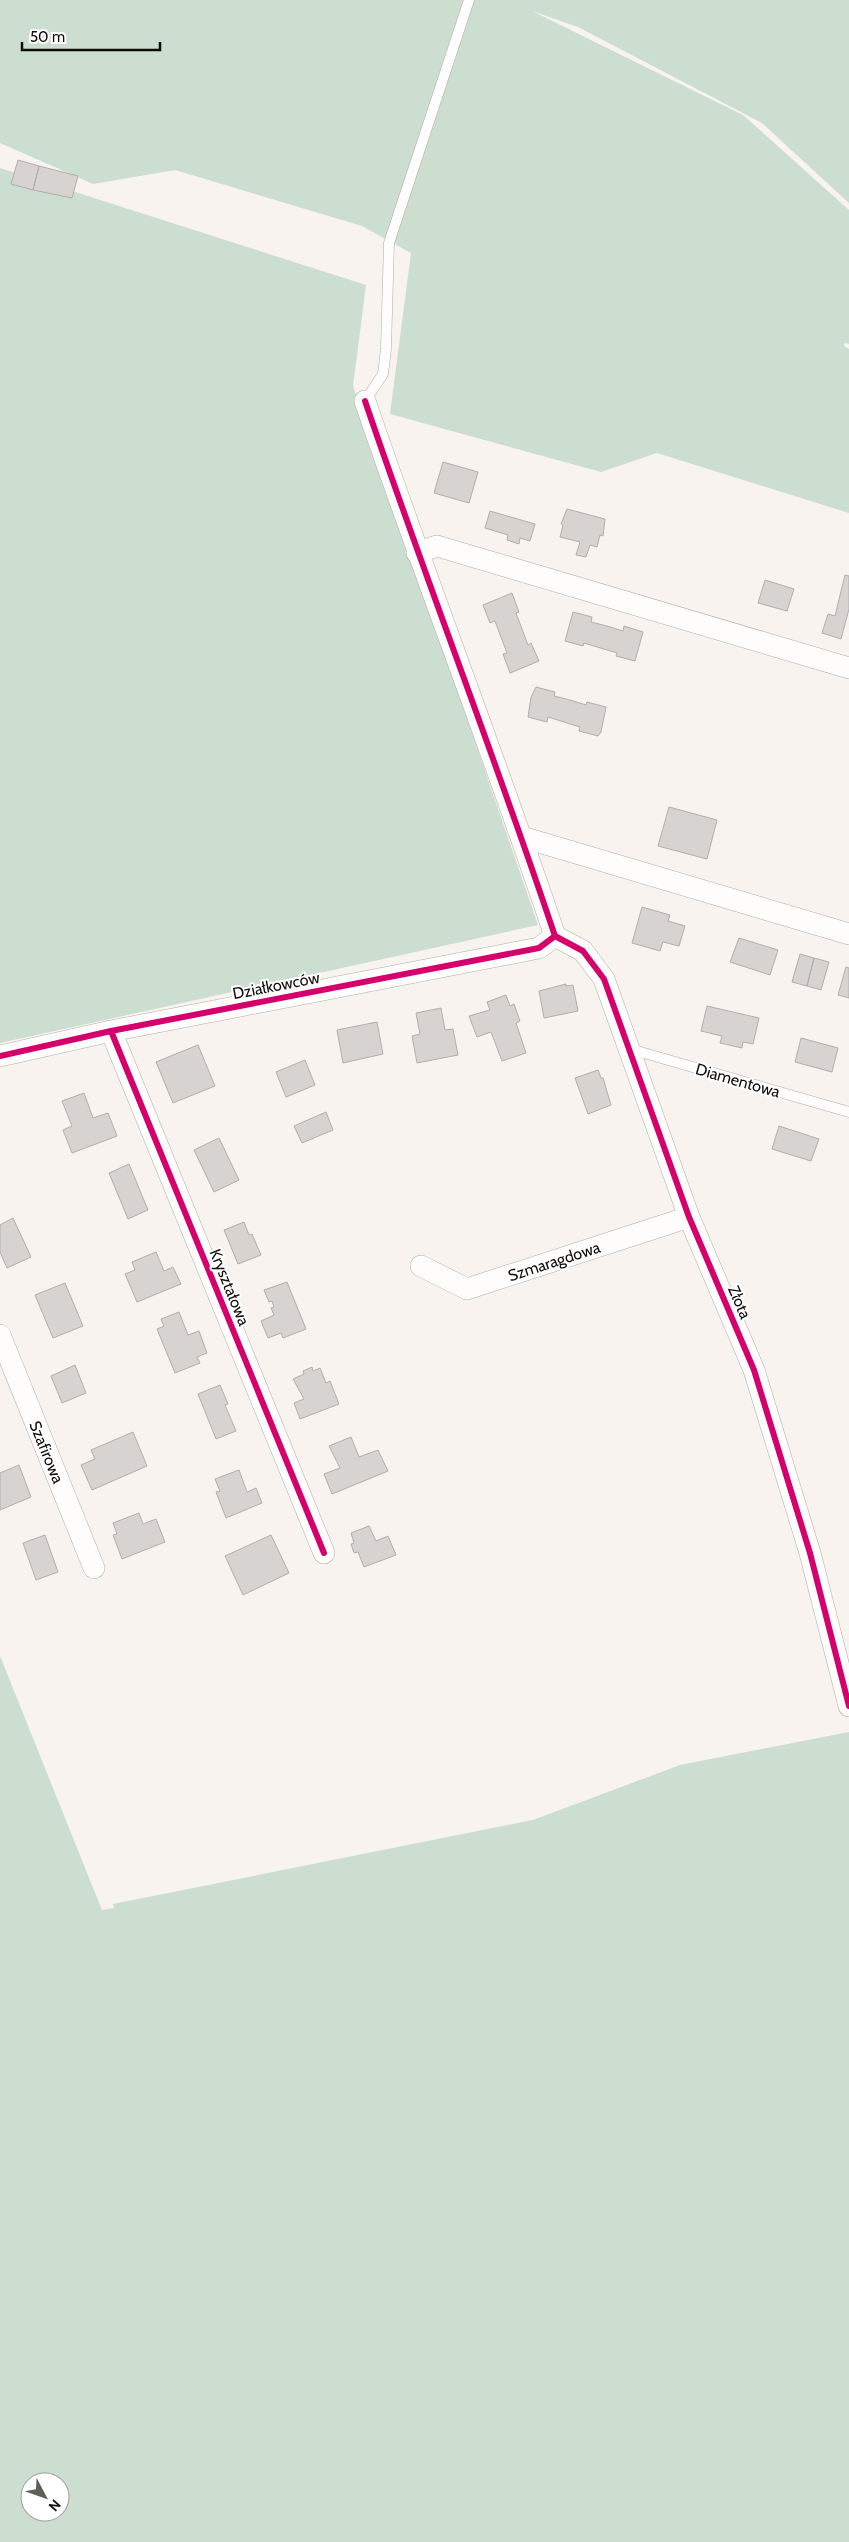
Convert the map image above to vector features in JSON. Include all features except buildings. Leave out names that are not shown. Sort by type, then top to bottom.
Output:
[{"type":"street","points":[[365,401],[417,553],[522,837],[555,936]]},
{"type":"street","points":[[417,553],[437,546],[849,668]]},
{"type":"street","points":[[522,837],[849,934]]},
{"type":"street","name":"Działkowców","points":[[0,1056],[111,1031],[539,948],[555,936]]},
{"type":"street","name":"Złota","points":[[555,936],[583,951],[604,979],[627,1048],[689,1217],[754,1370],[810,1553],[849,1706]]},
{"type":"street","name":"Kryształowa","points":[[111,1031],[324,1553]]},
{"type":"street","name":"Szmaragdowa","points":[[421,1266],[467,1289],[689,1217]]},
{"type":"street","name":"Szafirowa","points":[[0,1335],[94,1568]]},
{"type":"lane","points":[[365,401],[383,374],[386,349],[389,242],[469,0]]},
{"type":"lane","name":"Diamentowa","points":[[627,1048],[849,1112]]},
{"type":"green space","points":[[0,0],[849,0],[849,203],[762,123],[578,27],[532,11],[743,115],[849,210],[849,344],[845,343],[844,346],[849,349],[849,513],[657,453],[601,472],[390,414],[411,253],[362,226],[175,170],[93,184],[0,143]]},
{"type":"green space","points":[[0,168],[366,285],[353,386],[538,925],[0,1043]]},
{"type":"green space","points":[[0,1656],[102,1910],[114,1908],[113,1904],[533,1820],[680,1765],[849,1732],[849,2542],[0,2542]]},
{"type":"cycle path","points":[[365,401],[555,936]]},
{"type":"cycle path","points":[[555,936],[583,951],[604,979],[689,1217],[754,1370],[810,1553],[849,1706]]},
{"type":"cycle path","points":[[0,1056],[111,1031],[539,948],[555,936]]},
{"type":"cycle path","points":[[111,1031],[324,1553]]}]
